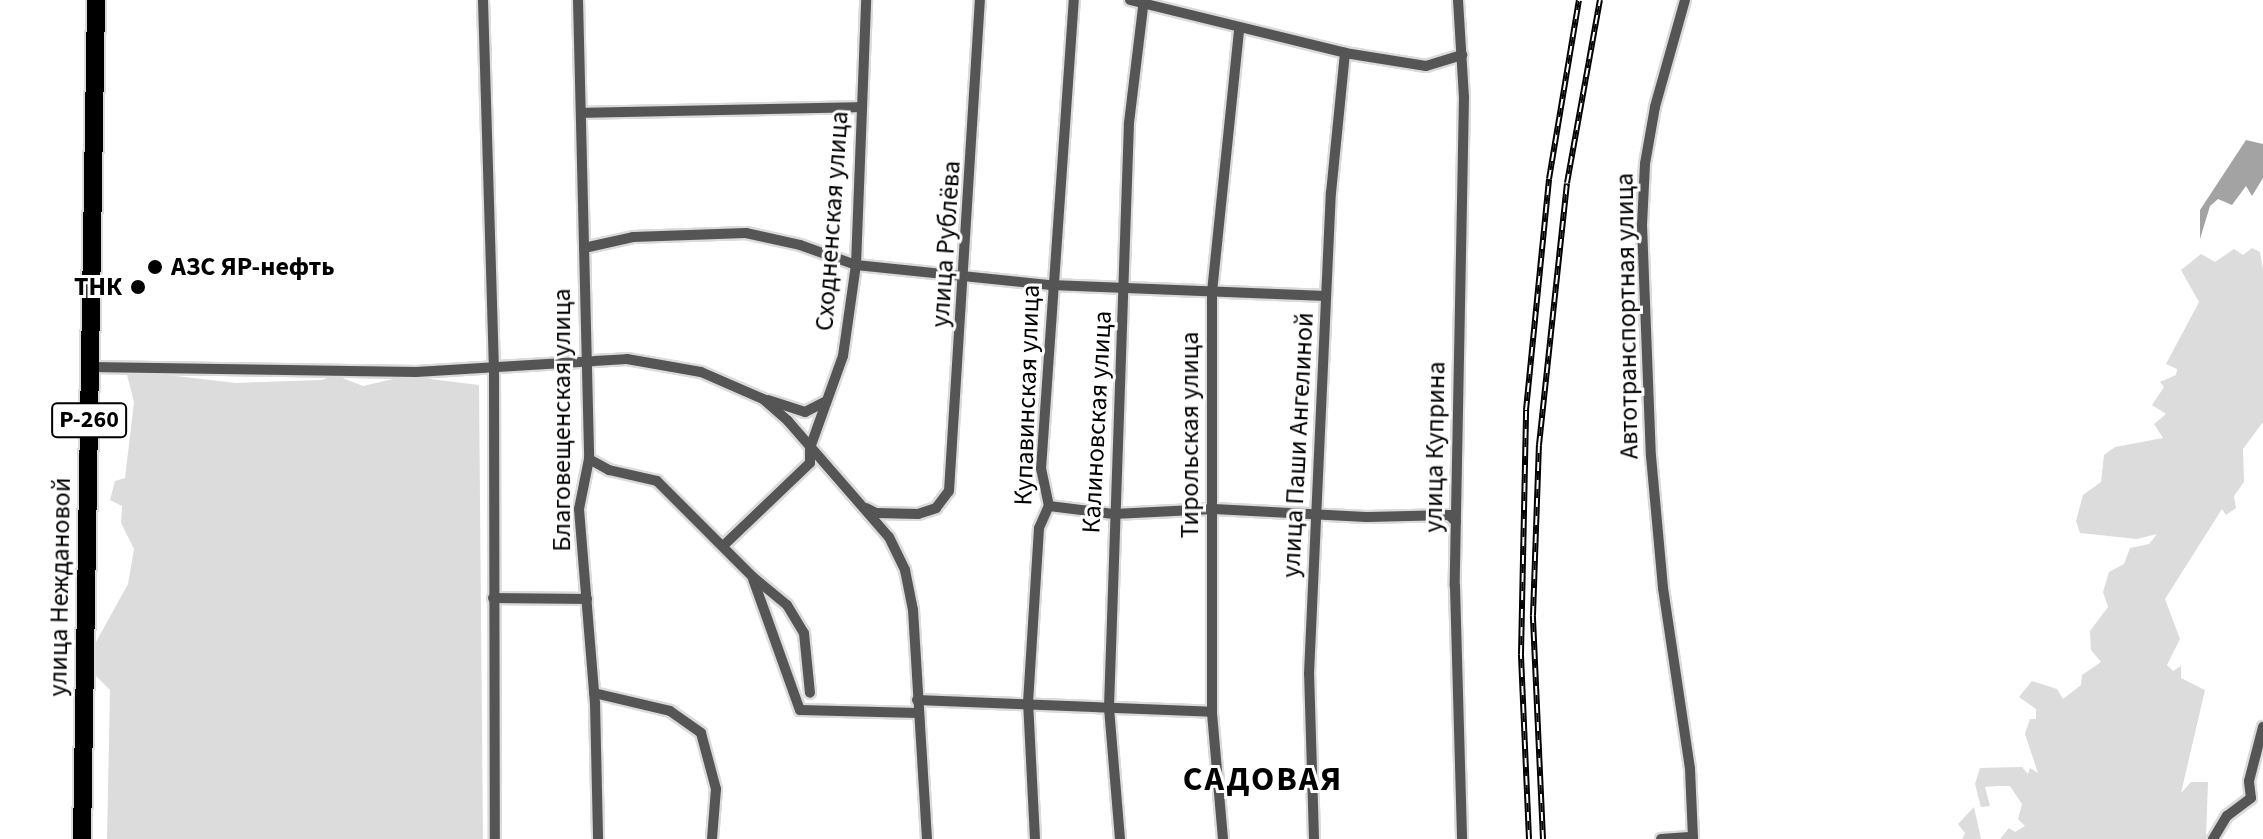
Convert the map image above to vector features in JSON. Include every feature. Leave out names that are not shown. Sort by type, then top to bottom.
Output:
[{"type":"highway","name":"улица Неждановой","points":[[82,839],[96,0]]},
{"type":"street","points":[[483,0],[494,366],[495,839]]},
{"type":"street","name":"Благовещенская улица","points":[[578,0],[589,459],[579,509],[594,693],[598,839]]},
{"type":"street","name":"Сходненская улица","points":[[723,546],[810,463],[810,448],[843,356],[856,265],[866,0]]},
{"type":"street","name":"улица Рублёва","points":[[859,504],[876,513],[918,514],[936,508],[949,491],[966,276],[980,0]]},
{"type":"street","name":"Купавинская улица","points":[[1035,839],[1028,703],[1039,528],[1049,506],[1041,469],[1051,285],[1074,0]]},
{"type":"street","points":[[1130,0],[1143,7],[1239,31],[1298,39],[1345,53],[1426,66],[1462,55]]},
{"type":"street","name":"улица Куприна","points":[[1458,0],[1462,55],[1456,522],[1462,839]]},
{"type":"street","name":"Автотранспортная улица","points":[[1685,0],[1655,107],[1644,179],[1651,456],[1663,588],[1690,769],[1693,838]]},
{"type":"street","name":"Калиновская улица","points":[[1120,839],[1109,707],[1114,514],[1126,287],[1129,123],[1143,7]]},
{"type":"street","name":"Тирольская улица","points":[[1223,839],[1212,712],[1212,292],[1239,31]]},
{"type":"street","name":"улица Паши Ангелиной","points":[[1314,839],[1309,674],[1326,296],[1345,53]]},
{"type":"street","points":[[581,113],[862,107]]},
{"type":"street","points":[[584,248],[633,237],[746,233],[800,245],[856,265],[1051,285],[1326,296]]},
{"type":"street","points":[[90,367],[348,372],[586,360],[678,366],[805,412],[825,402]]},
{"type":"street","points":[[763,399],[889,537],[908,584],[927,839]]},
{"type":"street","points":[[589,459],[609,470],[657,481],[798,618],[804,633],[810,693]]},
{"type":"street","points":[[1049,506],[1114,514],[1214,509],[1317,515],[1449,515],[1456,522]]},
{"type":"street","points":[[753,577],[800,710],[918,713]]},
{"type":"street","points":[[764,602],[774,593]]},
{"type":"street","points":[[493,598],[587,599]]},
{"type":"street","points":[[594,693],[670,711],[701,733],[716,789],[712,839]]},
{"type":"street","points":[[917,700],[1212,712]]},
{"type":"street","points":[[2251,798],[2249,781],[2263,727]]},
{"type":"street","points":[[2251,798],[2263,805]]},
{"type":"street","points":[[2213,839],[2227,816],[2251,798]]},
{"type":"street","points":[[1661,839],[1693,838]]},
{"type":"shaded area","points":[[2246,140],[2263,144],[2263,178],[2252,196],[2246,186],[2232,205],[2218,199],[2210,206],[2200,239],[2200,210]]},
{"type":"shaded area","points":[[2252,248],[2260,252],[2263,270],[2263,422],[2243,449],[2244,482],[2234,496],[2236,508],[2226,515],[2222,509],[2165,599],[2180,639],[2167,665],[2173,671],[2181,666],[2181,678],[2205,690],[2181,793],[2191,782],[2208,782],[2206,839],[2000,839],[2009,828],[2015,832],[2025,826],[2018,819],[2022,804],[2010,786],[1997,786],[1985,787],[1990,806],[1981,807],[1975,784],[1980,768],[2022,767],[2028,774],[2030,768],[2038,773],[2025,734],[2030,719],[2036,719],[2036,709],[2019,697],[2032,681],[2057,689],[2063,699],[2081,685],[2082,675],[2101,662],[2091,650],[2090,631],[2108,607],[2103,592],[2109,572],[2124,564],[2130,548],[2149,544],[2157,534],[2137,539],[2080,533],[2076,521],[2083,495],[2101,482],[2104,455],[2115,447],[2163,438],[2154,424],[2166,414],[2152,405],[2164,387],[2160,382],[2176,375],[2177,369],[2166,364],[2199,302],[2181,270],[2201,254],[2215,262],[2234,249],[2243,255]]},
{"type":"shaded area","points":[[150,373],[236,383],[322,380],[335,375],[363,386],[406,376],[479,385],[483,839],[107,839],[110,690],[95,675],[96,642],[128,584],[134,549],[121,523],[122,506],[110,500],[115,481],[125,478],[134,402],[127,375]]},
{"type":"shaded area","points":[[1974,807],[1981,839],[1962,839],[1965,833],[1958,824]]},
{"type":"railway","points":[[1529,839],[1521,654],[1526,410],[1549,179],[1579,0]]},
{"type":"railway","points":[[1543,839],[1533,615],[1539,445],[1567,183],[1600,0]]},
{"type":"place","name":"АЗС ЯР-нефть","points":[[155,267]]},
{"type":"place","name":"ТНК","points":[[138,287]]},
{"type":"district","name":"САДОВАЯ","points":[[1263,780]]}]
